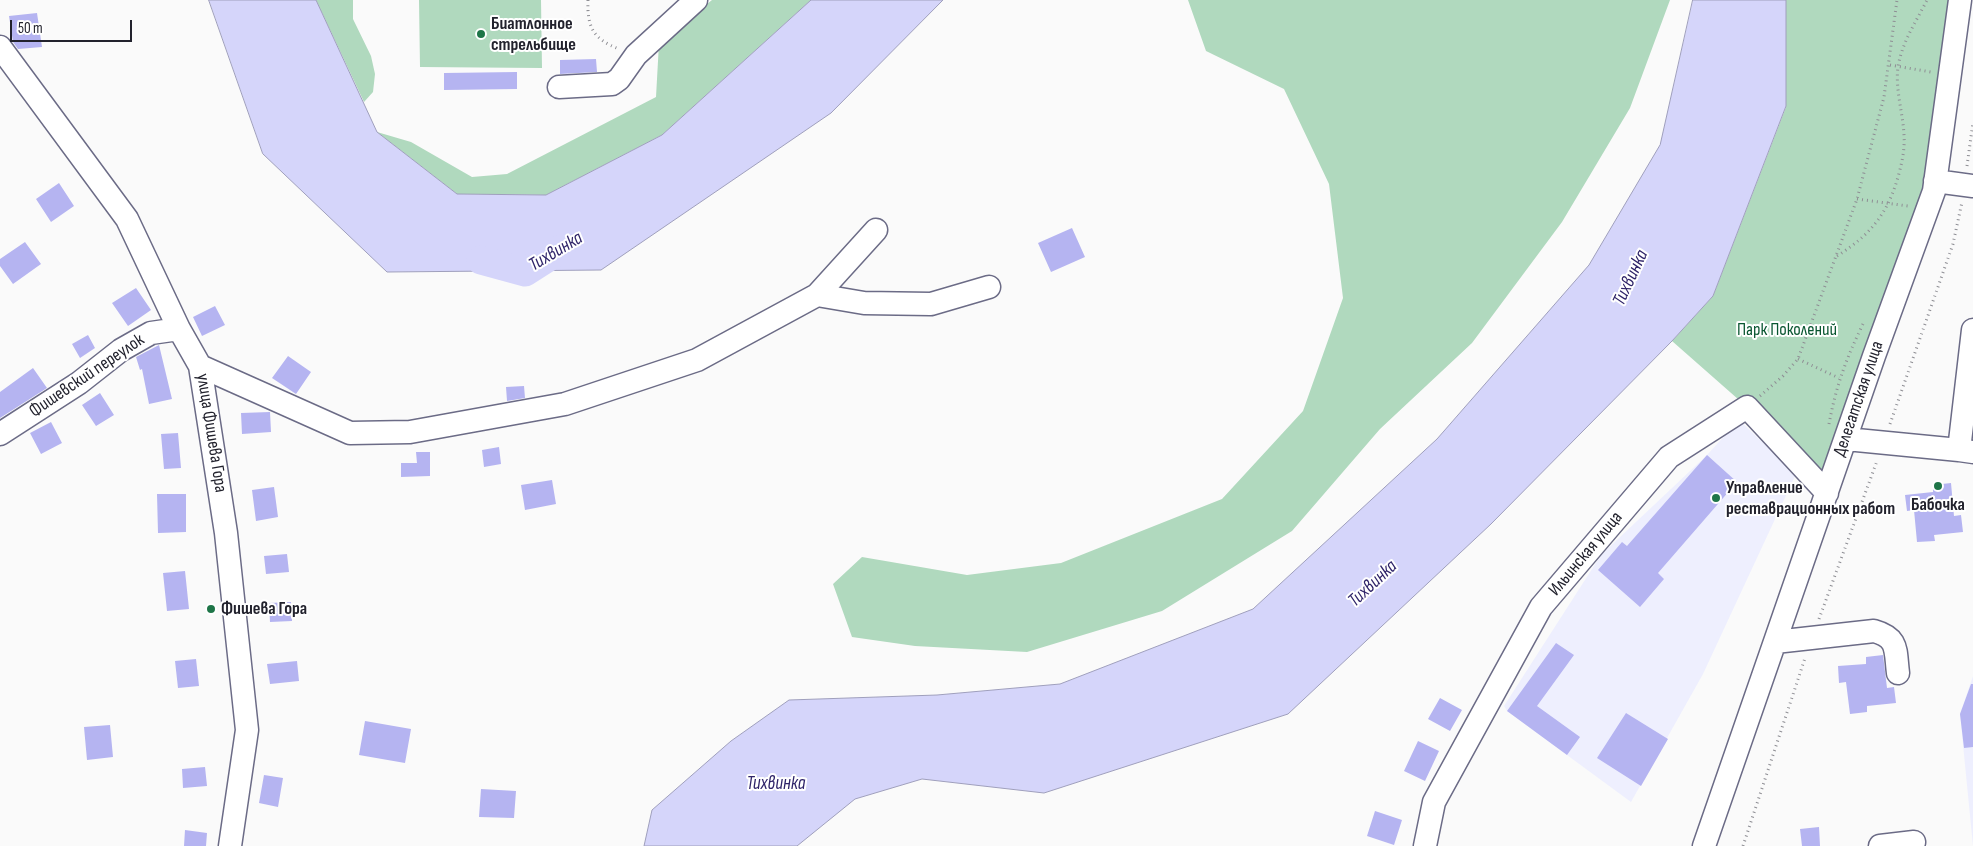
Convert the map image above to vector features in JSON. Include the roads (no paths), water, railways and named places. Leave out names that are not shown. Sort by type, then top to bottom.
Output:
[{"type":"street","points":[[559,87],[612,84],[619,79],[636,55],[696,0]]},
{"type":"street","name":"Делегатская улица","points":[[1704,846],[1827,493],[1836,435],[1934,191],[1960,0]]},
{"type":"street","name":"улица Фишева Гора","points":[[0,47],[127,219],[179,329],[200,366],[226,533],[247,730],[230,846]]},
{"type":"street","points":[[1935,180],[1969,185]]},
{"type":"street","points":[[200,366],[350,433],[410,432],[565,404],[696,360],[817,295],[876,230]]},
{"type":"street","points":[[817,295],[864,303],[931,304],[989,287]]},
{"type":"street","name":"Фишевский переулок","points":[[0,434],[79,383],[121,350],[152,333],[179,329]]},
{"type":"street","points":[[1836,435],[1966,451],[1973,330]]},
{"type":"street","name":"Ильинская улица","points":[[1425,846],[1434,802],[1541,607],[1669,456],[1747,407],[1827,493]]},
{"type":"street","points":[[1775,642],[1874,631],[1886,634],[1895,644],[1898,673]]},
{"type":"street","points":[[1880,846],[1914,842]]},
{"type":"water","name":"Тихвинка","points":[[209,0],[316,0],[377,132],[457,194],[546,195],[662,135],[811,0],[943,0],[831,113],[601,270],[387,272],[263,154]]},
{"type":"water","name":"Тихвинка","points":[[1693,0],[1786,0],[1786,106],[1713,296],[1672,341],[1491,524],[1288,714],[1044,793],[922,779],[855,799],[797,846],[644,846],[652,810],[731,741],[789,700],[937,695],[1060,684],[1253,609],[1437,439],[1589,265],[1660,145]]},
{"type":"waterway","name":"Тихвинка","points":[[481,260],[525,272],[561,249]]},
{"type":"place","name":"Биатлонное стрельбище","points":[[481,34]]},
{"type":"place","name":"Бабочка","points":[[1938,486]]},
{"type":"place","name":"Управление реставрационных работ","points":[[1716,498]]},
{"type":"place","name":"Фишева Гора","points":[[211,609]]},
{"type":"park label","name":"Парк Поколений","points":[[1787,330]]}]
